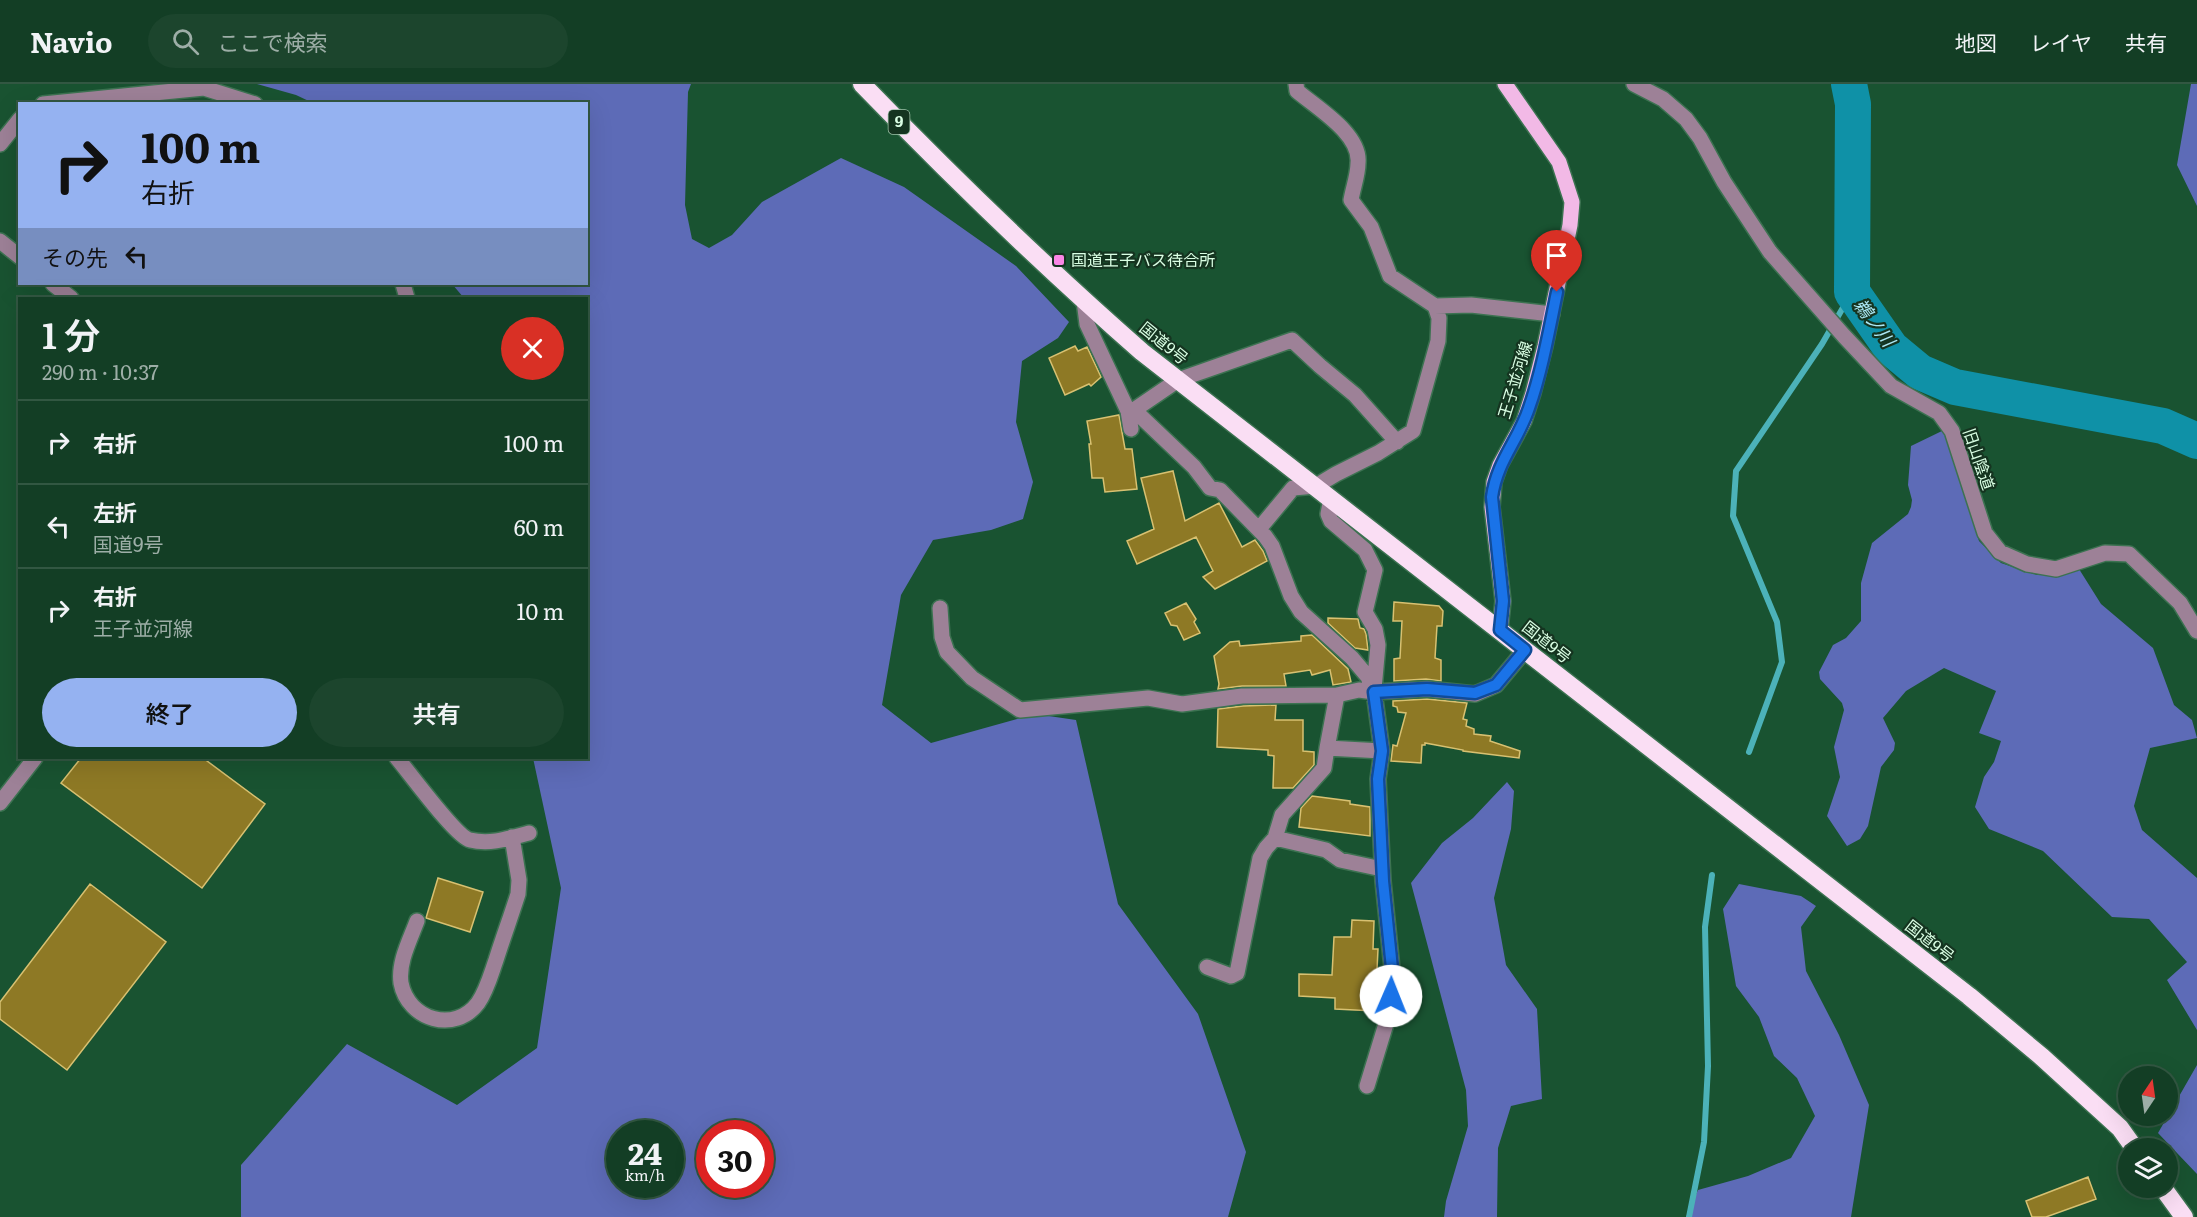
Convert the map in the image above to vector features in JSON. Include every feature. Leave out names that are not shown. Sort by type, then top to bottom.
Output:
[{"type":"highway","name":"国道9号","points":[[862,84],[944,168],[1084,301],[1142,352],[1969,996],[2042,1057],[2120,1128],[2127,1138]]},
{"type":"highway","points":[[2170,1198],[2184,1217]]},
{"type":"main road","name":"王子並河線","points":[[1500,630],[1503,601],[1492,507],[1494,482],[1500,465],[1529,408],[1552,314],[1570,225],[1572,202],[1559,162],[1505,84]]},
{"type":"street","points":[[1296,84],[1297,91],[1347,133],[1357,148],[1359,162],[1351,200],[1371,227],[1390,276],[1435,306],[1471,305],[1552,314]]},
{"type":"street","name":"旧山陰道","points":[[1634,84],[1663,99],[1686,119],[1770,252],[1891,386],[1939,413],[1952,431],[1985,533],[2000,552],[2027,564],[2056,569],[2105,553],[2129,555],[2180,603],[2197,631]]},
{"type":"street","points":[[64,102],[204,88],[249,102]]},
{"type":"street","points":[[0,144],[18,122]]},
{"type":"street","points":[[0,241],[18,255]]},
{"type":"street","points":[[53,285],[70,297]]},
{"type":"street","points":[[1084,301],[1087,324],[1131,410],[1194,467],[1210,488],[1220,489],[1259,529],[1272,546],[1292,596],[1301,612],[1352,658],[1368,677],[1374,692]]},
{"type":"street","points":[[1259,529],[1293,488],[1323,492],[1413,431],[1438,341],[1439,318],[1435,306]]},
{"type":"street","points":[[1131,410],[1178,380],[1292,340],[1355,395],[1397,442]]},
{"type":"street","points":[[1131,410],[1131,429]]},
{"type":"street","points":[[1323,492],[1331,520],[1365,550],[1375,570],[1365,612],[1375,630],[1378,645],[1374,692],[1382,751],[1378,779],[1382,868],[1393,978],[1389,1014],[1367,1086]]},
{"type":"street","points":[[940,608],[942,637],[947,652],[972,678],[1020,710],[1148,698],[1182,704],[1261,695],[1337,695],[1359,690],[1374,692],[1427,689],[1475,693],[1496,685],[1525,650]]},
{"type":"street","points":[[1207,967],[1231,976],[1237,973],[1260,858],[1275,838],[1282,814],[1324,768],[1337,695]]},
{"type":"street","points":[[1327,748],[1382,751]]},
{"type":"street","points":[[0,803],[34,759]]},
{"type":"street","points":[[398,759],[451,825],[468,840],[494,842],[529,833]]},
{"type":"street","points":[[417,921],[400,966],[401,985],[411,1005],[426,1017],[444,1021],[461,1017],[478,1004],[487,987],[518,894],[519,880],[512,837]]},
{"type":"street","points":[[1275,838],[1326,850],[1340,860],[1382,868]]},
{"type":"shaded area","points":[[257,84],[691,84],[688,92],[685,205],[692,239],[709,248],[732,235],[762,202],[841,158],[904,187],[1016,266],[1069,322],[1058,338],[1022,361],[1016,422],[1033,482],[1023,519],[991,530],[933,540],[901,595],[882,705],[931,743],[1035,714],[1076,720],[1118,904],[1198,1014],[1246,1152],[1228,1217],[241,1217],[241,1165],[347,1044],[457,1105],[537,1048],[561,888],[533,759],[588,759],[588,297],[463,297],[453,285],[588,285],[588,102],[311,102],[296,95]]},
{"type":"shaded area","points":[[2191,84],[2197,84],[2197,206],[2177,165]]},
{"type":"shaded area","points":[[1944,430],[1979,541],[2001,563],[2037,575],[2079,569],[2101,604],[2153,648],[2174,705],[2192,720],[2197,738],[2150,748],[2134,806],[2142,830],[2197,878],[2197,1030],[2167,980],[2187,962],[2149,919],[2112,917],[2043,851],[1989,829],[1975,807],[1984,777],[1994,762],[2001,741],[1979,733],[1996,691],[1944,668],[1906,691],[1883,718],[1895,743],[1894,750],[1881,767],[1868,826],[1860,839],[1847,846],[1827,816],[1840,777],[1834,747],[1844,710],[1842,703],[1820,679],[1819,672],[1833,645],[1846,638],[1861,621],[1861,583],[1872,543],[1908,514],[1911,507],[1912,500],[1908,485],[1911,446]]},
{"type":"shaded area","points":[[1507,782],[1514,791],[1511,829],[1494,898],[1506,965],[1537,1009],[1542,1099],[1511,1106],[1498,1148],[1497,1217],[1444,1217],[1446,1201],[1468,1126],[1466,1090],[1411,883],[1442,843],[1473,818]]},
{"type":"shaded area","points":[[1739,884],[1801,896],[1816,906],[1801,927],[1806,971],[1839,1035],[1869,1105],[1851,1217],[1686,1217],[1698,1190],[1748,1176],[1791,1158],[1815,1116],[1797,1078],[1774,1056],[1759,1017],[1736,986],[1723,909]]},
{"type":"shaded area","points":[[2197,1065],[2197,1174],[2178,1154],[2178,1138],[2163,1138],[2158,1133],[2162,1126],[2178,1126],[2178,1098]]},
{"type":"building","points":[[1075,346],[1078,351],[1087,347],[1101,377],[1091,386],[1089,384],[1065,395],[1049,358]]},
{"type":"building","points":[[1119,415],[1125,449],[1132,449],[1137,489],[1105,492],[1103,478],[1092,478],[1089,444],[1091,444],[1087,421]]},
{"type":"building","points":[[1173,471],[1185,521],[1219,503],[1242,547],[1255,540],[1267,561],[1215,589],[1203,577],[1213,571],[1196,537],[1137,564],[1127,541],[1154,529],[1141,478]]},
{"type":"building","points":[[1394,602],[1439,606],[1443,611],[1442,626],[1437,626],[1435,658],[1441,660],[1441,681],[1426,679],[1394,681],[1394,659],[1400,658],[1402,621],[1393,621]]},
{"type":"building","points":[[1186,603],[1196,619],[1194,622],[1200,633],[1184,640],[1177,626],[1171,625],[1165,613]]},
{"type":"building","points":[[1328,618],[1358,619],[1360,628],[1364,629],[1366,634],[1368,650],[1355,648],[1328,623]]},
{"type":"building","points":[[1312,635],[1348,669],[1351,682],[1333,685],[1330,670],[1312,675],[1310,670],[1284,674],[1286,686],[1242,686],[1218,689],[1214,656],[1230,642],[1239,641],[1240,646],[1301,641],[1301,636]]},
{"type":"building","points":[[1427,699],[1467,703],[1463,719],[1467,720],[1466,726],[1474,729],[1474,734],[1491,736],[1490,741],[1520,751],[1519,758],[1463,751],[1425,743],[1422,745],[1421,763],[1391,761],[1393,745],[1397,746],[1406,713],[1398,712],[1397,707],[1393,706],[1393,701]]},
{"type":"building","points":[[1276,705],[1275,720],[1303,720],[1303,751],[1314,752],[1314,765],[1293,788],[1273,788],[1274,756],[1268,755],[1268,750],[1217,747],[1218,709]]},
{"type":"building","points":[[80,759],[204,759],[265,804],[202,888],[61,783]]},
{"type":"building","points":[[1312,796],[1350,801],[1350,804],[1370,807],[1370,836],[1299,827],[1301,808]]},
{"type":"building","points":[[438,878],[483,892],[470,932],[426,918]]},
{"type":"building","points":[[90,884],[166,942],[67,1070],[0,1019],[0,1002]]},
{"type":"building","points":[[1352,920],[1374,921],[1373,949],[1378,949],[1375,1011],[1335,1009],[1335,998],[1299,996],[1299,974],[1332,975],[1334,937],[1351,937]]},
{"type":"building","points":[[2088,1177],[2096,1199],[2046,1217],[2032,1217],[2026,1201]]},
{"type":"waterway","name":"鵜ノ川","points":[[1849,84],[1853,104],[1852,292],[1891,348],[1920,372],[1955,387],[2163,426],[2197,441]]},
{"type":"waterway","points":[[1749,752],[1782,662],[1777,622],[1733,516],[1736,471],[1822,344],[1852,292]]},
{"type":"waterway","points":[[1689,1217],[1704,1142],[1708,1066],[1705,927],[1712,875]]},
{"type":"place","name":"国道王子バス待合所","points":[[1059,260]]},
{"type":"route","points":[[1391,996],[1393,978],[1383,881],[1378,779],[1382,751],[1374,692],[1427,689],[1475,693],[1496,685],[1525,650],[1500,630],[1503,601],[1492,497],[1500,465],[1529,408],[1557,292]]}]
